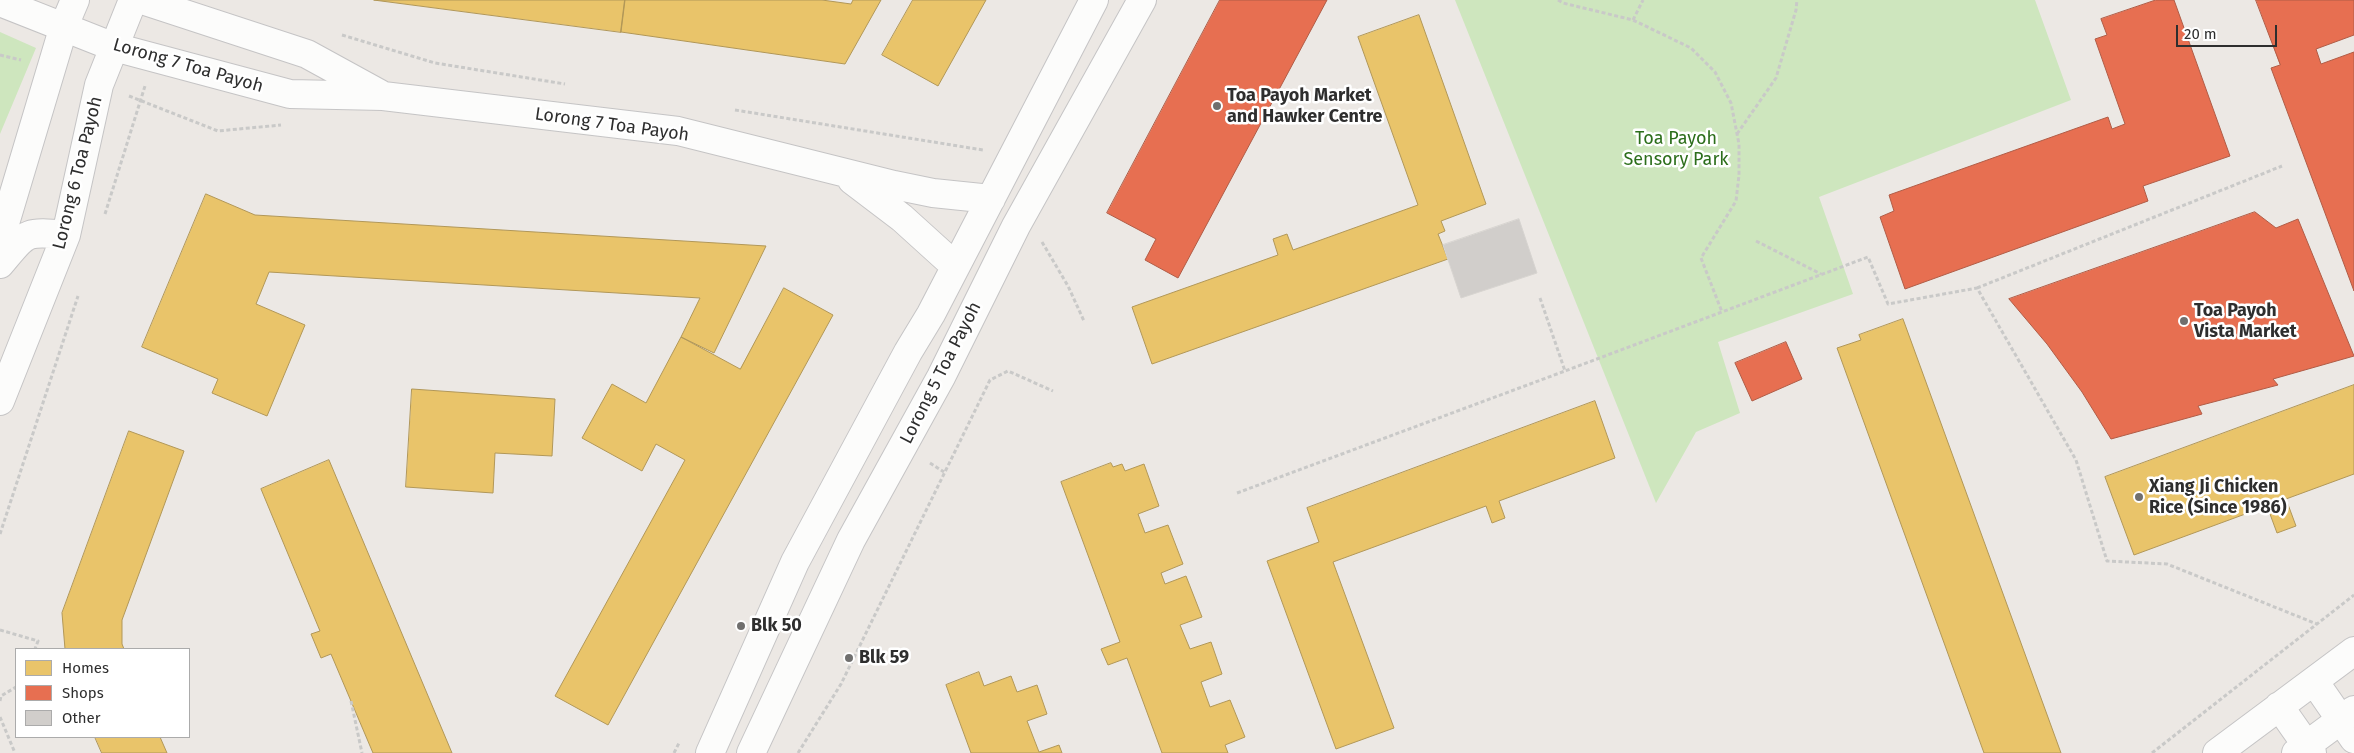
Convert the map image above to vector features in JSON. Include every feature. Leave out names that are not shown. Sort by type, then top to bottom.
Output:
[{"type":"street","points":[[0,240],[64,26],[75,0]]},
{"type":"street","name":"Lorong 6 Toa Payoh","points":[[0,401],[66,235],[99,85],[133,0]]},
{"type":"street","name":"Lorong 7 Toa Payoh","points":[[142,0],[307,54],[384,96]]},
{"type":"street","name":"Lorong 5 Toa Payoh","points":[[710,753],[795,562],[991,199],[1094,0]]},
{"type":"street","name":"Lorong 5 Toa Payoh","points":[[751,753],[851,540],[941,377],[1016,226],[1142,0]]},
{"type":"street","name":"Lorong 7 Toa Payoh","points":[[0,2],[114,47],[290,94],[384,96],[678,131],[838,171],[933,192],[991,199]]},
{"type":"street","name":"Lorong 7 Toa Payoh","points":[[838,171],[863,186],[955,266]]},
{"type":"street","points":[[0,264],[22,238],[35,232],[66,235]]},
{"type":"street","points":[[2217,753],[2354,651]]},
{"type":"street","points":[[2279,706],[2305,750],[2350,723],[2314,681]]},
{"type":"path","points":[[1558,0],[1563,3],[1633,20],[1690,48],[1715,72],[1731,103],[1737,134],[1739,174],[1736,201],[1701,258],[1722,312]]},
{"type":"path","points":[[1633,20],[1643,0]]},
{"type":"path","points":[[1737,134],[1776,78],[1796,10],[1797,0]]},
{"type":"path","points":[[338,34],[436,63],[573,85]]},
{"type":"path","points":[[102,224],[142,101],[218,131],[287,125]]},
{"type":"path","points":[[730,110],[1014,155]]},
{"type":"path","points":[[1236,493],[1868,257],[1888,304],[1977,288],[2282,166]]},
{"type":"path","points":[[1040,239],[1068,286],[1084,321]]},
{"type":"path","points":[[1756,241],[1822,275]]},
{"type":"path","points":[[1977,288],[2076,460],[2107,562],[2167,564],[2317,624]]},
{"type":"path","points":[[0,534],[80,290]]},
{"type":"path","points":[[1540,298],[1565,371]]},
{"type":"path","points":[[798,753],[841,684],[990,380],[1008,371],[1054,391]]},
{"type":"path","points":[[2152,753],[2354,595]]},
{"type":"path","points":[[0,630],[38,642],[35,648]]},
{"type":"path","points":[[0,701],[1,696],[15,688]]},
{"type":"path","points":[[351,701],[362,753]]},
{"type":"path","points":[[0,717],[15,753]]},
{"type":"green space","name":"Toa Payoh Sensory Park","points":[[1455,0],[2035,0],[2071,100],[1819,197],[1853,294],[1718,342],[1740,413],[1696,432],[1656,503]]},
{"type":"green space","points":[[0,32],[36,48],[0,134]]},
{"type":"building: Homes","points":[[374,0],[625,0],[621,32]]},
{"type":"building: Homes","points":[[625,0],[822,0],[851,4],[853,0],[881,0],[845,64],[621,32]]},
{"type":"building: Homes","points":[[913,0],[986,0],[938,86],[882,55]]},
{"type":"building: Homes","points":[[1419,15],[1486,204],[1441,221],[1445,231],[1438,234],[1448,259],[1152,364],[1132,307],[1278,255],[1273,239],[1287,234],[1293,250],[1418,205],[1358,37]]},
{"type":"building: Homes","points":[[206,194],[255,215],[766,246],[714,353],[681,337],[700,298],[269,272],[256,304],[305,325],[267,416],[212,393],[218,379],[142,347]]},
{"type":"building: Homes","points":[[784,288],[833,315],[608,725],[555,696],[685,460],[656,444],[642,471],[582,438],[612,384],[646,403],[681,337],[740,369]]},
{"type":"building: Homes","points":[[1903,319],[2061,753],[1984,753],[1837,348],[1861,340],[1859,335]]},
{"type":"building: Homes","points":[[2354,385],[2354,474],[2286,499],[2296,526],[2277,533],[2267,506],[2134,555],[2105,477]]},
{"type":"building: Homes","points":[[412,389],[555,399],[552,456],[495,453],[493,493],[406,487]]},
{"type":"building: Homes","points":[[1595,401],[1615,458],[1499,501],[1505,518],[1492,523],[1486,506],[1333,562],[1394,728],[1336,749],[1267,561],[1319,542],[1307,508]]},
{"type":"building: Homes","points":[[129,431],[184,451],[122,620],[124,648],[65,648],[62,613]]},
{"type":"building: Homes","points":[[329,460],[452,753],[373,753],[331,654],[321,658],[311,634],[320,631],[261,489]]},
{"type":"building: Homes","points":[[1111,463],[1113,467],[1122,464],[1125,471],[1144,464],[1159,506],[1138,514],[1145,533],[1168,525],[1183,564],[1161,573],[1165,584],[1186,576],[1202,617],[1180,625],[1190,649],[1211,642],[1222,674],[1201,682],[1210,707],[1230,700],[1245,737],[1225,745],[1228,753],[1162,753],[1127,658],[1108,665],[1101,649],[1120,642],[1061,482]]},
{"type":"building: Homes","points":[[979,672],[984,686],[1011,676],[1017,692],[1037,685],[1047,714],[1027,721],[1039,752],[1059,745],[1062,753],[971,753],[946,685]]},
{"type":"building: Homes","points":[[95,738],[160,738],[167,753],[102,753]]},
{"type":"building: Shops","name":"Toa Payoh Market and Hawker Centre","points":[[1220,0],[1327,0],[1178,278],[1145,260],[1156,239],[1107,213]]},
{"type":"building: Shops","points":[[2156,0],[2174,0],[2230,156],[2143,186],[2148,201],[1905,289],[1880,217],[1894,211],[1889,195],[2108,117],[2112,129],[2125,124],[2095,39],[2107,35],[2101,19]]},
{"type":"building: Shops","points":[[2256,0],[2354,0],[2354,35],[2316,49],[2321,64],[2354,52],[2354,291],[2271,68],[2280,65]]},
{"type":"building: Shops","name":"Toa Payoh Vista Market","points":[[2255,212],[2276,228],[2298,219],[2354,356],[2273,379],[2278,385],[2198,406],[2202,414],[2111,439],[2082,392],[2047,344],[2009,299]]},
{"type":"building: Shops","points":[[1786,342],[1802,379],[1752,401],[1735,363]]},
{"type":"building: Other","points":[[1519,219],[1537,273],[1461,298],[1443,245]]},
{"type":"place","name":"Toa Payoh Market and Hawker Centre","points":[[1217,106]]},
{"type":"place","name":"Toa Payoh Vista Market","points":[[2184,321]]},
{"type":"place","name":"Xiang Ji Chicken Rice (Since 1986)","points":[[2139,497]]},
{"type":"place","name":"Blk 50","points":[[741,626]]},
{"type":"place","name":"Blk 59","points":[[849,658]]}]
